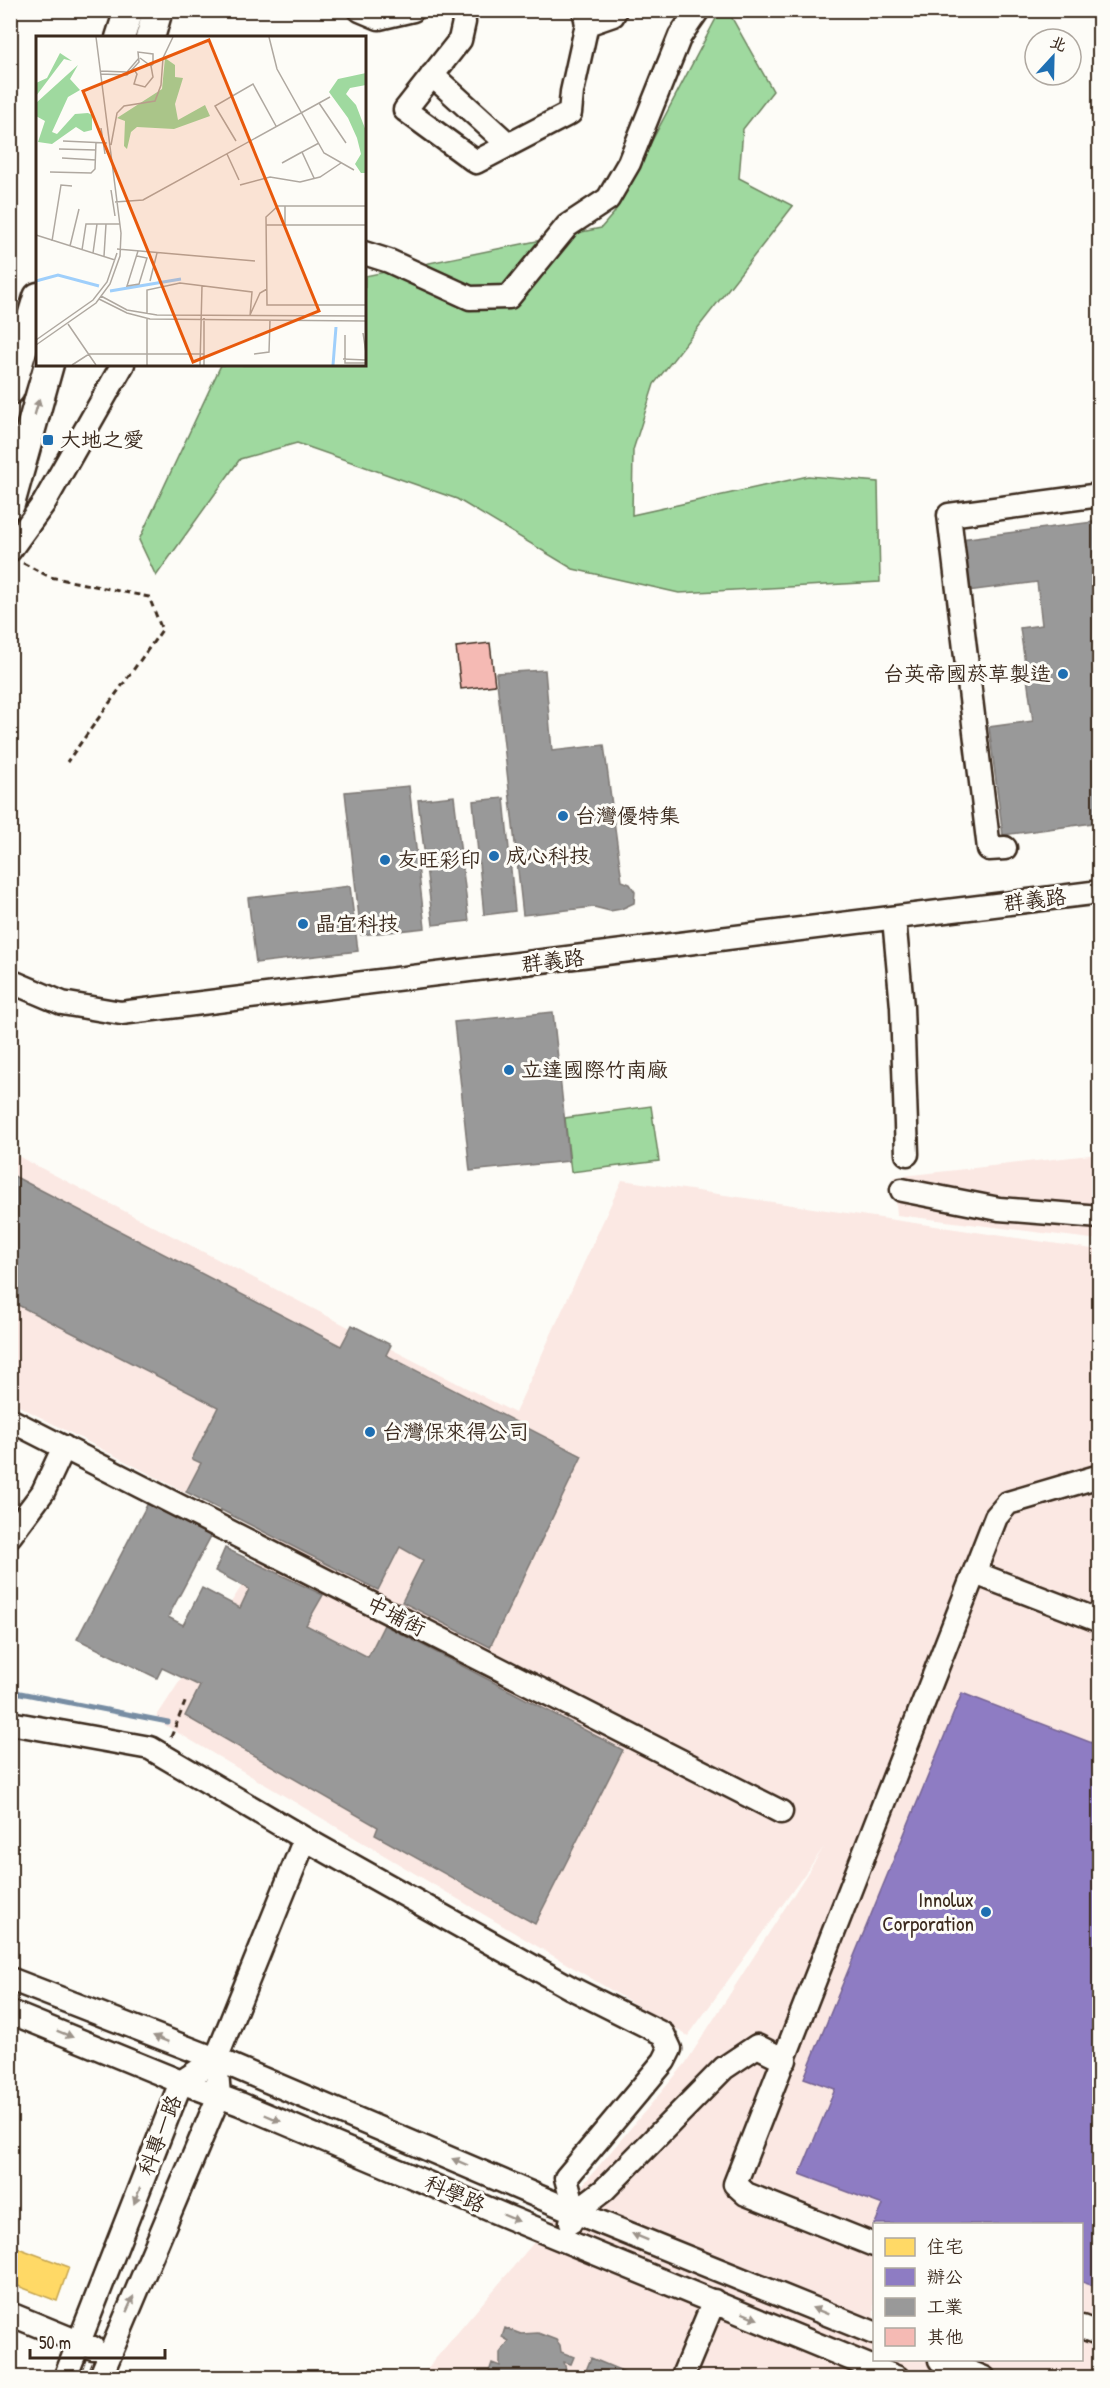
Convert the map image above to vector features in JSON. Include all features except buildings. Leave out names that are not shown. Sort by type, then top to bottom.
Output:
[{"type":"main road","points":[[121,36],[129,10]]},
{"type":"main road","points":[[151,36],[158,10]]},
{"type":"main road","points":[[10,390],[36,304]]},
{"type":"main road","points":[[10,504],[16,463],[48,366]]},
{"type":"street","points":[[360,10],[379,18],[413,10]]},
{"type":"street","points":[[461,10],[464,22],[460,40],[405,110],[476,162],[570,112],[585,17],[612,15],[615,10]]},
{"type":"street","points":[[366,255],[389,261],[470,298],[509,297],[567,226],[608,199],[629,163],[680,36],[698,10]]},
{"type":"street","points":[[432,75],[509,145]]},
{"type":"street","points":[[15,556],[122,366]]},
{"type":"street","points":[[1005,848],[989,849],[949,515],[1100,495]]},
{"type":"street","name":"群義路","points":[[10,981],[62,1003],[121,1013],[1100,892]]},
{"type":"street","points":[[894,918],[902,1007],[907,1154]]},
{"type":"street","points":[[902,1190],[999,1209],[1100,1217]]},
{"type":"street","name":"中埔街","points":[[10,1420],[781,1812]]},
{"type":"street","points":[[10,1536],[43,1492],[64,1447]]},
{"type":"street","points":[[873,2245],[746,2194],[735,2184],[996,1517],[1008,1503],[1100,1476]]},
{"type":"street","points":[[975,1573],[1100,1621]]},
{"type":"street","points":[[10,1723],[150,1748],[305,1839],[571,1988],[663,2034],[670,2049],[664,2061],[566,2178],[575,2212]]},
{"type":"street","points":[[216,2059],[305,1839]]},
{"type":"street","name":"科學路","points":[[10,1979],[216,2059],[575,2212],[873,2333]]},
{"type":"street","name":"科學路","points":[[10,2012],[219,2096],[898,2378]]},
{"type":"street","points":[[564,2240],[575,2212],[604,2190],[724,2068],[757,2046],[785,2060]]},
{"type":"street","name":"科專一路","points":[[65,2378],[181,2082],[216,2059],[219,2096],[100,2378]]},
{"type":"street","points":[[682,2378],[714,2301]]},
{"type":"street","points":[[10,2314],[109,2353]]},
{"type":"street","points":[[1083,2327],[1100,2334]]},
{"type":"street","points":[[942,2361],[984,2378]]},
{"type":"path","points":[[15,556],[50,577],[149,597],[162,630],[67,762]]},
{"type":"path","points":[[164,1756],[186,1700]]},
{"type":"shaded area","points":[[10,1152],[515,1413],[622,1180],[1099,1250],[1099,2377],[420,2377],[685,2064],[824,1847],[688,2036],[155,1719],[273,1538],[11,1402]]},
{"type":"shaded area","points":[[1099,1154],[1099,1240],[897,1215],[894,1177]]},
{"type":"green space","points":[[720,11],[728,11],[773,91],[743,129],[739,178],[793,206],[654,384],[633,450],[632,515],[808,476],[878,482],[880,582],[679,593],[573,569],[457,499],[297,443],[240,459],[156,576],[139,540],[221,366],[366,366],[366,276],[601,228],[614,213]]},
{"type":"green space","points":[[651,1106],[659,1161],[571,1172],[565,1118]]},
{"type":"waterway","points":[[10,1691],[168,1722]]},
{"type":"place","name":"大地之愛","points":[[48,440]]},
{"type":"place","name":"台英帝國菸草製造","points":[[1063,674]]},
{"type":"place","name":"台灣優特集","points":[[563,816]]},
{"type":"place","name":"成心科技","points":[[494,856]]},
{"type":"place","name":"友旺彩印","points":[[385,860]]},
{"type":"place","name":"晶宜科技","points":[[303,924]]},
{"type":"place","name":"立達國際竹南廠","points":[[509,1070]]},
{"type":"place","name":"台灣保來得公司","points":[[370,1432]]},
{"type":"place","name":"Innolux Corporation","points":[[986,1912]]}]
